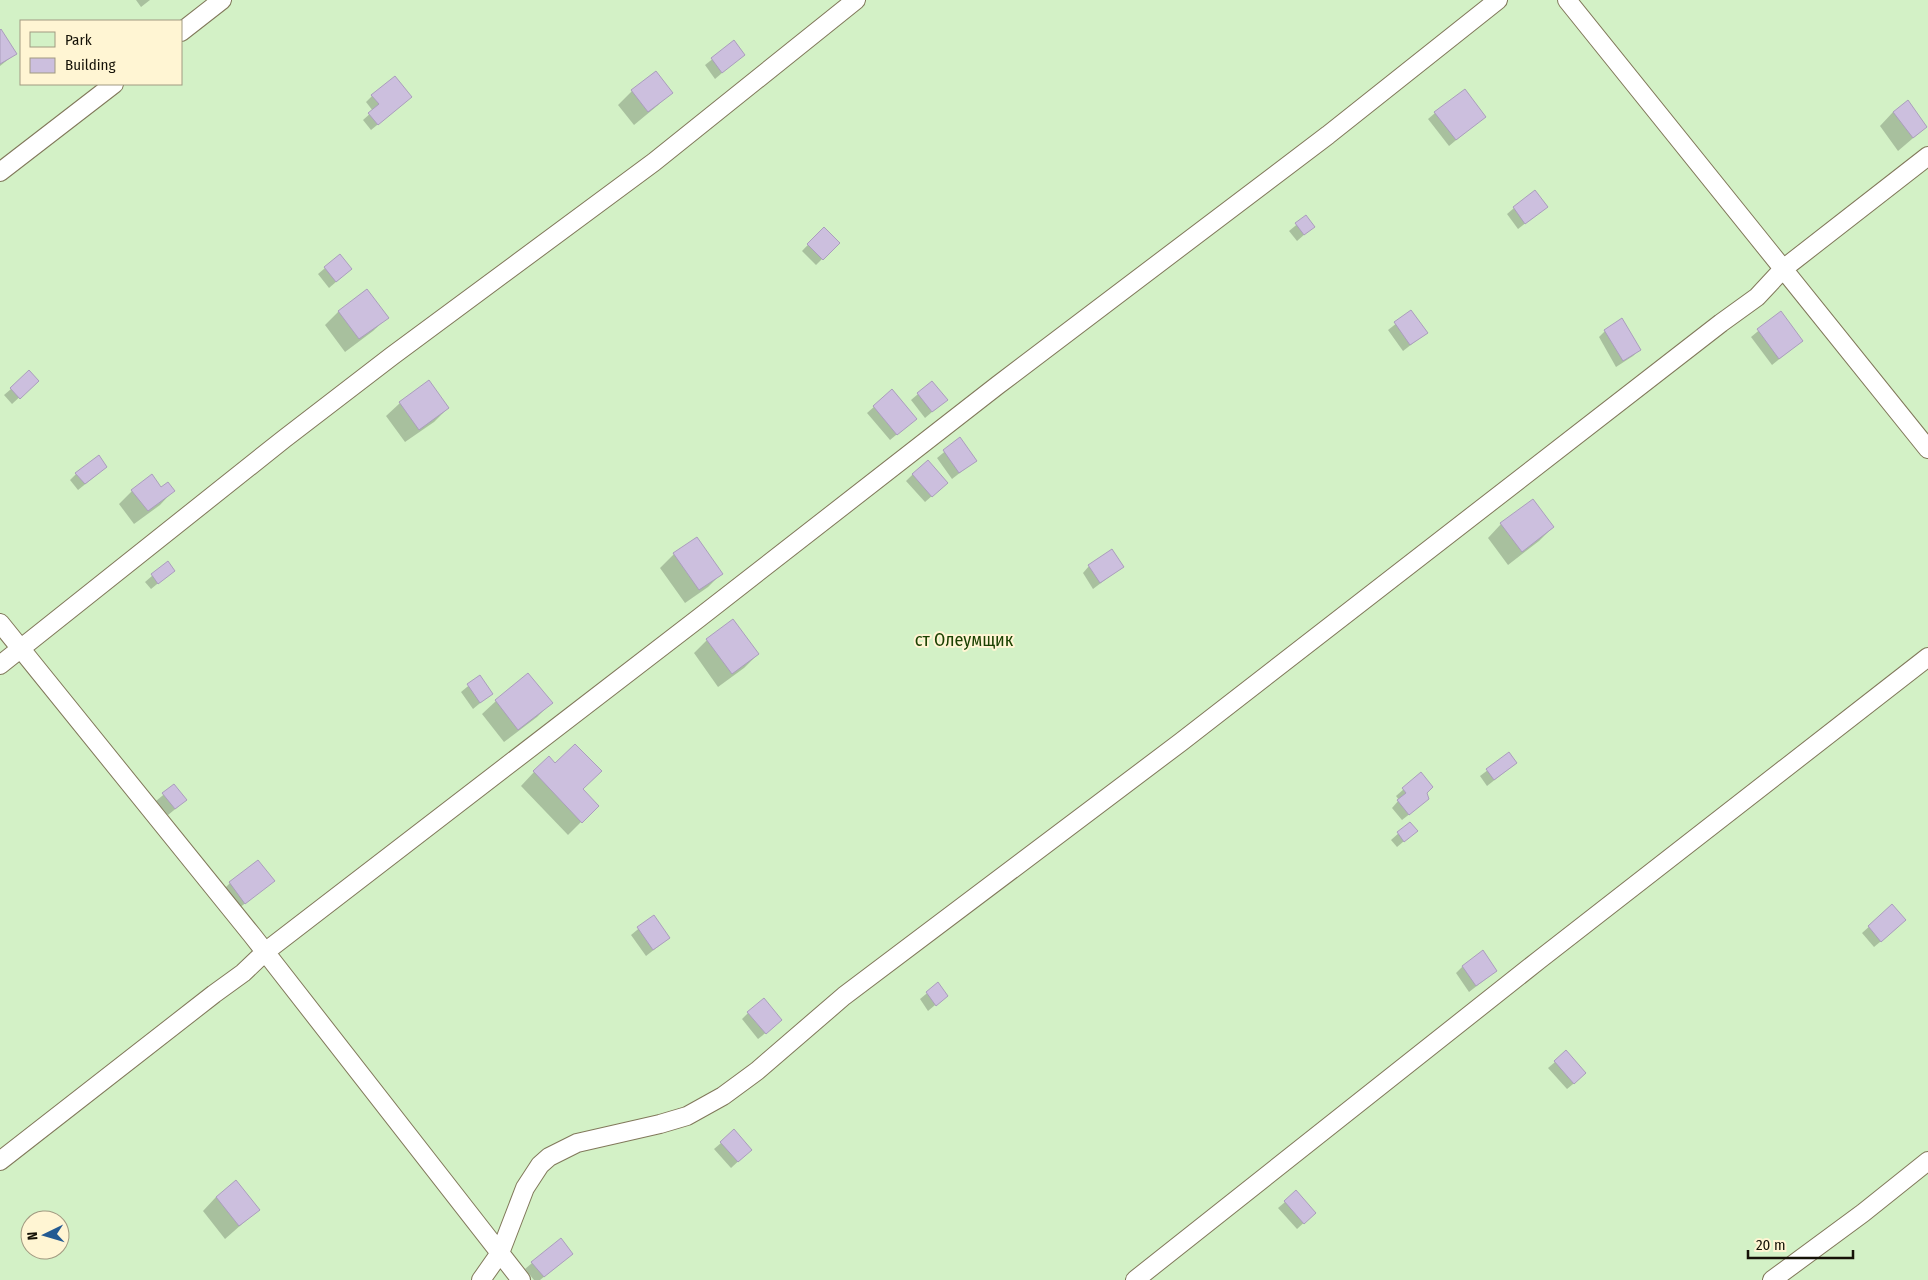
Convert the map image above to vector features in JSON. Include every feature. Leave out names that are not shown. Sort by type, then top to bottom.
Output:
[{"type":"lane","points":[[182,31],[222,0]]},
{"type":"lane","points":[[0,665],[284,439],[392,356],[654,162],[856,0]]},
{"type":"lane","points":[[0,1161],[214,994],[243,974],[265,952],[998,385],[1328,135],[1498,0]]},
{"type":"lane","points":[[1567,0],[1928,448]]},
{"type":"lane","points":[[0,172],[113,85]]},
{"type":"lane","points":[[482,1280],[500,1253],[524,1188],[540,1165],[549,1157],[578,1143],[687,1116],[723,1096],[844,996],[1181,742],[1713,329],[1757,297],[1783,269],[1928,156]]},
{"type":"lane","points":[[0,623],[265,952],[521,1280]]},
{"type":"lane","points":[[1135,1280],[1539,960],[1928,658]]},
{"type":"lane","points":[[1772,1280],[1928,1162]]},
{"type":"green space","name":"ст Олеумщик","points":[[0,0],[1928,0],[1928,1280],[0,1280]]},
{"type":"building","points":[[0,30],[17,54],[0,64]]},
{"type":"building","points":[[734,40],[745,55],[722,73],[711,58]]},
{"type":"building","points":[[656,71],[673,93],[648,112],[631,90]]},
{"type":"building","points":[[395,76],[412,97],[378,125],[368,113],[379,104],[371,95]]},
{"type":"building","points":[[1465,89],[1486,117],[1456,140],[1434,112]]},
{"type":"building","points":[[1908,100],[1927,127],[1913,138],[1893,112]]},
{"type":"building","points":[[1535,190],[1548,207],[1525,224],[1513,207]]},
{"type":"building","points":[[1306,215],[1315,227],[1304,235],[1295,223]]},
{"type":"building","points":[[824,227],[840,243],[823,260],[807,244]]},
{"type":"building","points":[[340,254],[352,269],[336,282],[324,267]]},
{"type":"building","points":[[367,289],[389,318],[359,339],[338,311]]},
{"type":"building","points":[[1411,310],[1428,333],[1410,345],[1394,322]]},
{"type":"building","points":[[1781,311],[1803,341],[1779,359],[1757,329]]},
{"type":"building","points":[[1622,318],[1641,350],[1623,361],[1604,330]]},
{"type":"building","points":[[29,370],[39,381],[20,399],[10,388]]},
{"type":"building","points":[[429,380],[449,408],[419,430],[399,402]]},
{"type":"building","points":[[932,381],[948,400],[932,412],[917,393]]},
{"type":"building","points":[[892,389],[917,419],[897,435],[873,406]]},
{"type":"building","points":[[960,437],[977,461],[959,473],[943,450]]},
{"type":"building","points":[[99,455],[107,467],[85,484],[75,473]]},
{"type":"building","points":[[928,460],[948,483],[932,497],[912,474]]},
{"type":"building","points":[[152,474],[161,487],[168,482],[175,491],[148,511],[131,490]]},
{"type":"building","points":[[1533,499],[1554,527],[1522,552],[1500,523]]},
{"type":"building","points":[[697,537],[723,574],[699,590],[673,553]]},
{"type":"building","points":[[1112,549],[1124,567],[1100,583],[1088,565]]},
{"type":"building","points":[[168,561],[175,571],[158,584],[151,574]]},
{"type":"building","points":[[733,619],[759,654],[732,674],[706,639]]},
{"type":"building","points":[[528,673],[553,703],[518,730],[495,700]]},
{"type":"building","points":[[480,675],[493,694],[480,703],[467,684]]},
{"type":"building","points":[[575,744],[602,771],[583,789],[599,806],[582,823],[533,771],[549,756],[555,763]]},
{"type":"building","points":[[1509,752],[1517,763],[1494,780],[1486,769]]},
{"type":"building","points":[[1421,772],[1433,787],[1427,793],[1429,799],[1409,815],[1397,800],[1406,793],[1402,788]]},
{"type":"building","points":[[174,784],[187,800],[175,809],[162,793]]},
{"type":"building","points":[[1410,822],[1418,831],[1404,842],[1397,832]]},
{"type":"building","points":[[258,860],[275,881],[245,904],[229,882]]},
{"type":"building","points":[[1892,904],[1906,920],[1881,942],[1868,926]]},
{"type":"building","points":[[654,915],[670,938],[653,950],[637,927]]},
{"type":"building","points":[[1483,950],[1497,971],[1476,986],[1462,966]]},
{"type":"building","points":[[938,982],[948,996],[936,1006],[926,992]]},
{"type":"building","points":[[764,998],[782,1020],[766,1034],[747,1012]]},
{"type":"building","points":[[1566,1050],[1586,1073],[1574,1084],[1554,1061]]},
{"type":"building","points":[[734,1129],[752,1150],[738,1162],[720,1142]]},
{"type":"building","points":[[236,1180],[260,1210],[239,1226],[216,1197]]},
{"type":"building","points":[[1296,1190],[1316,1213],[1304,1224],[1284,1201]]},
{"type":"building","points":[[561,1238],[573,1254],[544,1277],[531,1262]]}]
